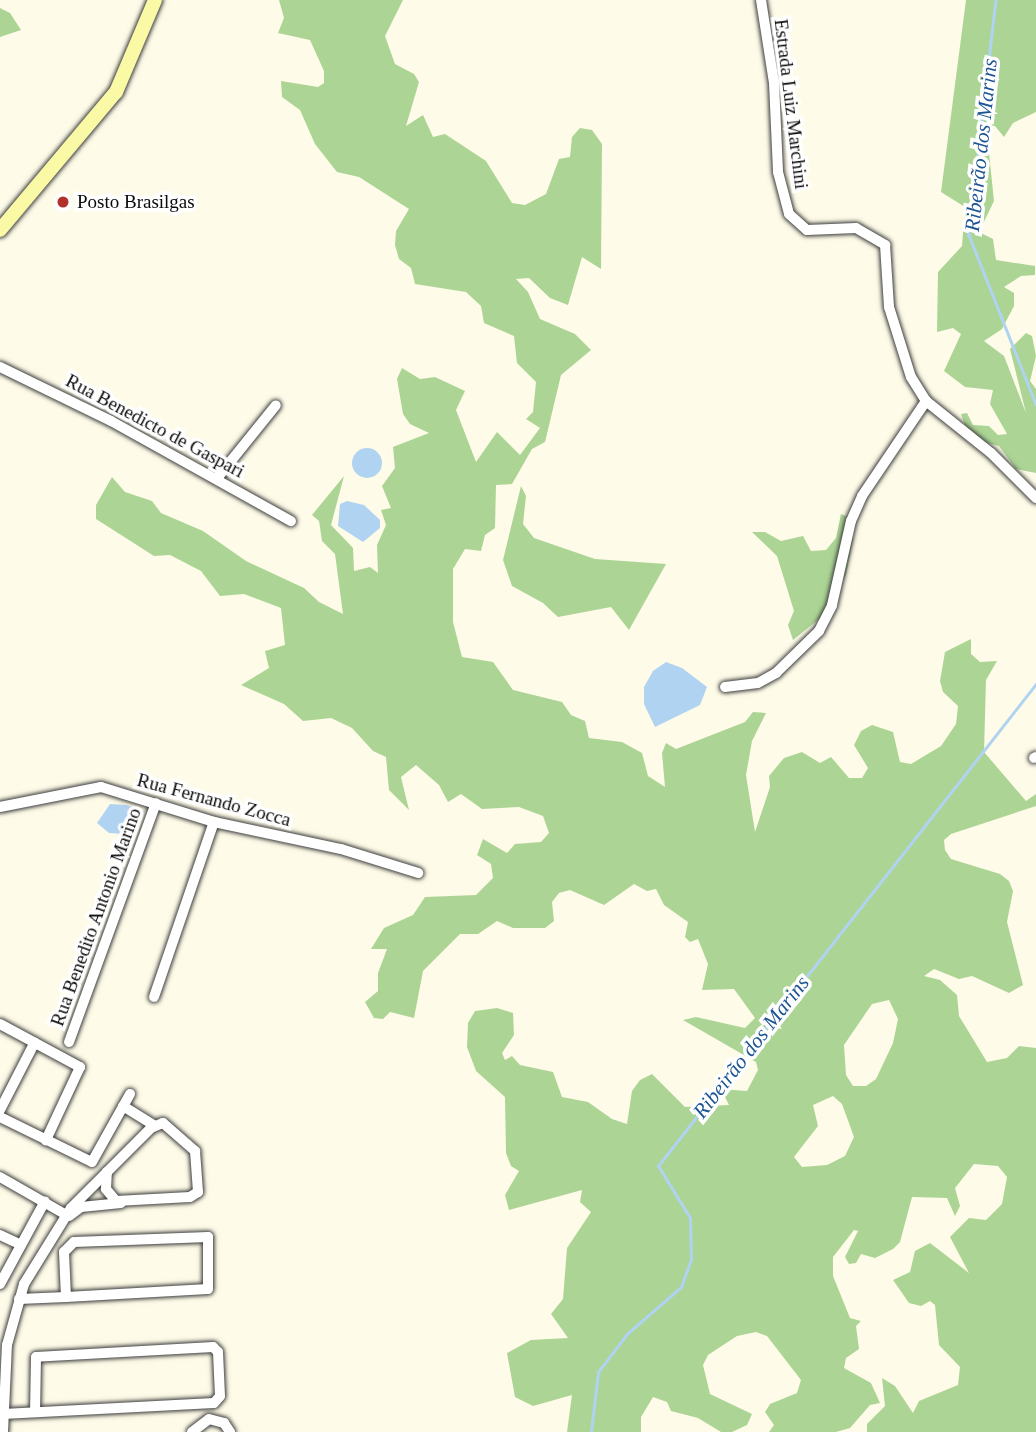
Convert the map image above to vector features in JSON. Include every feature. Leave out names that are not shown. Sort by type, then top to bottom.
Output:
[{"type":"main road","points":[[0,230],[117,92],[155,0]]},
{"type":"street","name":"Estrada Luiz Marchini","points":[[761,0],[774,83],[778,172],[789,214],[807,230],[856,228],[885,245],[889,307],[911,377],[926,401],[991,453],[1036,498]]},
{"type":"street","name":"Rua Benedicto de Gaspari","points":[[0,367],[218,477],[291,521]]},
{"type":"street","points":[[725,687],[758,683],[776,673],[819,631],[832,605],[851,522],[862,496],[926,401]]},
{"type":"street","points":[[218,477],[276,405]]},
{"type":"street","name":"Rua Fernando Zocca","points":[[0,807],[101,788],[214,822],[341,849],[418,873]]},
{"type":"street","name":"Rua Benedito Antonio Marino","points":[[69,1042],[156,803]]},
{"type":"street","points":[[154,997],[214,822]]},
{"type":"street","points":[[0,1024],[80,1068],[46,1140]]},
{"type":"street","points":[[0,1110],[35,1042]]},
{"type":"street","points":[[0,1117],[92,1162],[130,1094]]},
{"type":"street","points":[[68,1216],[81,1207],[190,1197],[199,1189],[198,1157],[191,1144],[166,1124],[153,1125],[123,1107]]},
{"type":"street","points":[[3,1432],[3,1360],[19,1299],[38,1257],[68,1216],[153,1125]]},
{"type":"street","points":[[107,1172],[106,1189],[121,1203]]},
{"type":"street","points":[[0,1177],[45,1200],[68,1216]]},
{"type":"street","points":[[0,1284],[45,1200]]},
{"type":"street","points":[[0,1235],[21,1245]]},
{"type":"street","points":[[19,1299],[66,1297],[208,1289],[208,1237],[74,1242],[64,1255],[66,1297]]},
{"type":"street","points":[[3,1414],[214,1403],[220,1396],[218,1352],[213,1347],[36,1357],[35,1412]]},
{"type":"street","points":[[191,1432],[209,1419],[224,1423],[230,1432]]},
{"type":"green space","points":[[279,0],[403,0],[385,36],[395,64],[414,74],[419,82],[406,126],[423,115],[433,137],[445,134],[486,161],[512,203],[525,205],[546,194],[559,159],[570,157],[572,137],[580,128],[592,130],[602,144],[601,269],[582,257],[568,305],[550,298],[529,278],[516,279],[528,292],[540,319],[575,334],[591,350],[561,375],[545,442],[532,449],[512,484],[496,485],[495,528],[485,535],[481,551],[465,549],[453,569],[453,622],[462,657],[493,662],[513,690],[562,702],[571,715],[585,721],[589,738],[622,742],[642,753],[648,776],[665,787],[662,753],[666,743],[676,749],[745,722],[753,712],[766,713],[752,741],[746,775],[755,832],[770,787],[769,776],[784,758],[802,752],[820,763],[831,757],[849,778],[862,778],[868,768],[854,745],[861,731],[872,725],[893,732],[900,762],[911,764],[941,746],[956,724],[958,706],[943,692],[940,681],[945,652],[971,639],[971,654],[980,662],[997,661],[986,680],[984,752],[1026,801],[1036,794],[1036,806],[951,834],[944,840],[945,850],[951,859],[1000,874],[1009,881],[1013,891],[1007,922],[1023,985],[1009,993],[972,976],[959,979],[934,969],[924,976],[940,980],[957,995],[959,1016],[987,1062],[1007,1058],[1019,1046],[1036,1048],[1036,1432],[867,1432],[867,1424],[885,1406],[882,1378],[895,1386],[913,1413],[919,1401],[958,1385],[960,1367],[939,1345],[935,1305],[930,1301],[921,1306],[909,1303],[893,1280],[910,1272],[915,1251],[930,1243],[969,1273],[950,1237],[969,1218],[986,1220],[1002,1204],[1007,1177],[998,1166],[974,1164],[955,1188],[960,1206],[955,1216],[947,1198],[912,1197],[900,1242],[893,1249],[875,1258],[861,1254],[856,1263],[849,1264],[845,1257],[858,1231],[854,1230],[833,1257],[833,1276],[850,1318],[861,1321],[856,1326],[859,1349],[846,1358],[844,1368],[871,1383],[880,1403],[870,1405],[850,1428],[836,1432],[769,1432],[774,1425],[765,1412],[770,1404],[797,1393],[801,1380],[767,1336],[756,1332],[737,1336],[708,1355],[703,1365],[710,1394],[752,1414],[747,1425],[732,1432],[721,1432],[698,1418],[671,1411],[667,1402],[653,1397],[641,1417],[641,1432],[567,1432],[572,1395],[533,1406],[515,1397],[507,1353],[531,1340],[568,1338],[551,1314],[563,1299],[567,1248],[591,1212],[580,1202],[582,1190],[509,1210],[505,1195],[519,1171],[511,1166],[506,1153],[505,1097],[476,1071],[467,1047],[468,1023],[475,1011],[497,1008],[513,1013],[514,1035],[502,1053],[505,1060],[512,1056],[520,1065],[553,1072],[562,1097],[588,1102],[612,1119],[627,1124],[632,1091],[640,1080],[652,1074],[685,1107],[729,1105],[721,1089],[747,1091],[758,1070],[756,1062],[683,1020],[696,1017],[745,1028],[755,1018],[734,989],[702,990],[708,964],[698,939],[690,942],[685,937],[688,922],[664,905],[656,889],[647,891],[634,884],[604,905],[570,890],[559,893],[552,902],[554,921],[545,928],[513,928],[497,921],[478,934],[460,934],[423,971],[414,1018],[390,1012],[383,1019],[374,1018],[365,1002],[378,991],[378,973],[387,949],[371,949],[384,928],[413,915],[425,897],[476,895],[493,878],[491,864],[477,855],[483,839],[507,853],[515,844],[541,842],[549,833],[543,816],[519,807],[482,809],[461,794],[448,802],[439,785],[416,765],[401,777],[409,810],[389,790],[386,757],[373,751],[352,728],[331,718],[303,721],[284,704],[241,685],[269,668],[265,651],[285,645],[281,608],[244,594],[220,596],[201,571],[170,555],[154,556],[96,519],[96,505],[112,477],[125,492],[152,501],[161,513],[203,531],[246,561],[304,588],[319,602],[343,614],[335,554],[322,541],[319,521],[312,515],[344,476],[331,525],[353,548],[354,571],[370,567],[378,573],[377,545],[386,525],[381,510],[391,508],[382,486],[395,468],[393,447],[429,433],[410,424],[403,414],[397,379],[402,368],[420,379],[435,377],[465,391],[456,410],[476,462],[497,432],[520,455],[540,428],[526,419],[533,412],[536,382],[517,363],[514,336],[484,323],[481,306],[466,292],[415,284],[411,268],[399,259],[395,245],[396,231],[409,209],[359,177],[337,172],[315,144],[300,110],[282,97],[281,81],[318,87],[324,83],[324,71],[310,40],[278,33],[284,18]],"holes":[[[889,1000],[898,1019],[893,1043],[876,1079],[866,1086],[853,1086],[846,1075],[844,1045],[872,1004]],[[833,1096],[842,1104],[854,1137],[845,1156],[827,1165],[802,1167],[794,1157],[818,1126],[813,1105]]]},
{"type":"green space","points":[[966,0],[1036,0],[1036,112],[1013,123],[1004,137],[995,126],[979,129],[979,137],[989,153],[994,201],[979,232],[993,239],[996,260],[1035,266],[1035,275],[1021,276],[1004,287],[1014,293],[1014,306],[1002,329],[984,341],[1004,356],[1026,413],[1010,349],[1026,333],[1032,336],[1036,356],[1030,381],[1036,389],[1036,473],[1016,469],[999,446],[984,442],[965,425],[961,414],[967,413],[973,425],[989,426],[998,435],[1007,434],[990,404],[993,390],[965,387],[944,371],[961,334],[953,328],[937,332],[938,272],[962,246],[965,207],[941,192]]},
{"type":"green space","points":[[0,8],[10,13],[21,30],[0,37]]},
{"type":"green space","points":[[521,486],[526,496],[523,524],[534,538],[595,559],[666,564],[629,630],[611,607],[558,617],[543,603],[512,586],[503,560]]},
{"type":"green space","points":[[841,514],[848,517],[853,539],[846,575],[824,615],[793,640],[788,625],[794,611],[777,556],[752,532],[765,532],[781,541],[803,536],[811,551],[826,550],[836,538]]},
{"type":"water","points":[[367,448],[373,449],[381,457],[381,469],[373,477],[367,478],[361,477],[353,469],[352,463],[353,457],[361,449]]},
{"type":"water","points":[[347,501],[364,505],[380,520],[380,528],[363,542],[338,526],[340,504]]},
{"type":"water","points":[[666,662],[682,668],[707,687],[700,705],[655,727],[644,704],[644,687],[653,671]]},
{"type":"water","points":[[110,804],[126,805],[144,811],[138,824],[124,834],[109,833],[97,823]]},
{"type":"waterway","name":"Ribeirão dos Marins","points":[[996,0],[969,235],[1036,404]]},
{"type":"waterway","name":"Ribeirão dos Marins","points":[[591,1432],[598,1372],[627,1334],[681,1287],[691,1259],[690,1218],[658,1166],[1036,684]]},
{"type":"place","name":"Posto Brasilgas","points":[[63,202]]}]
